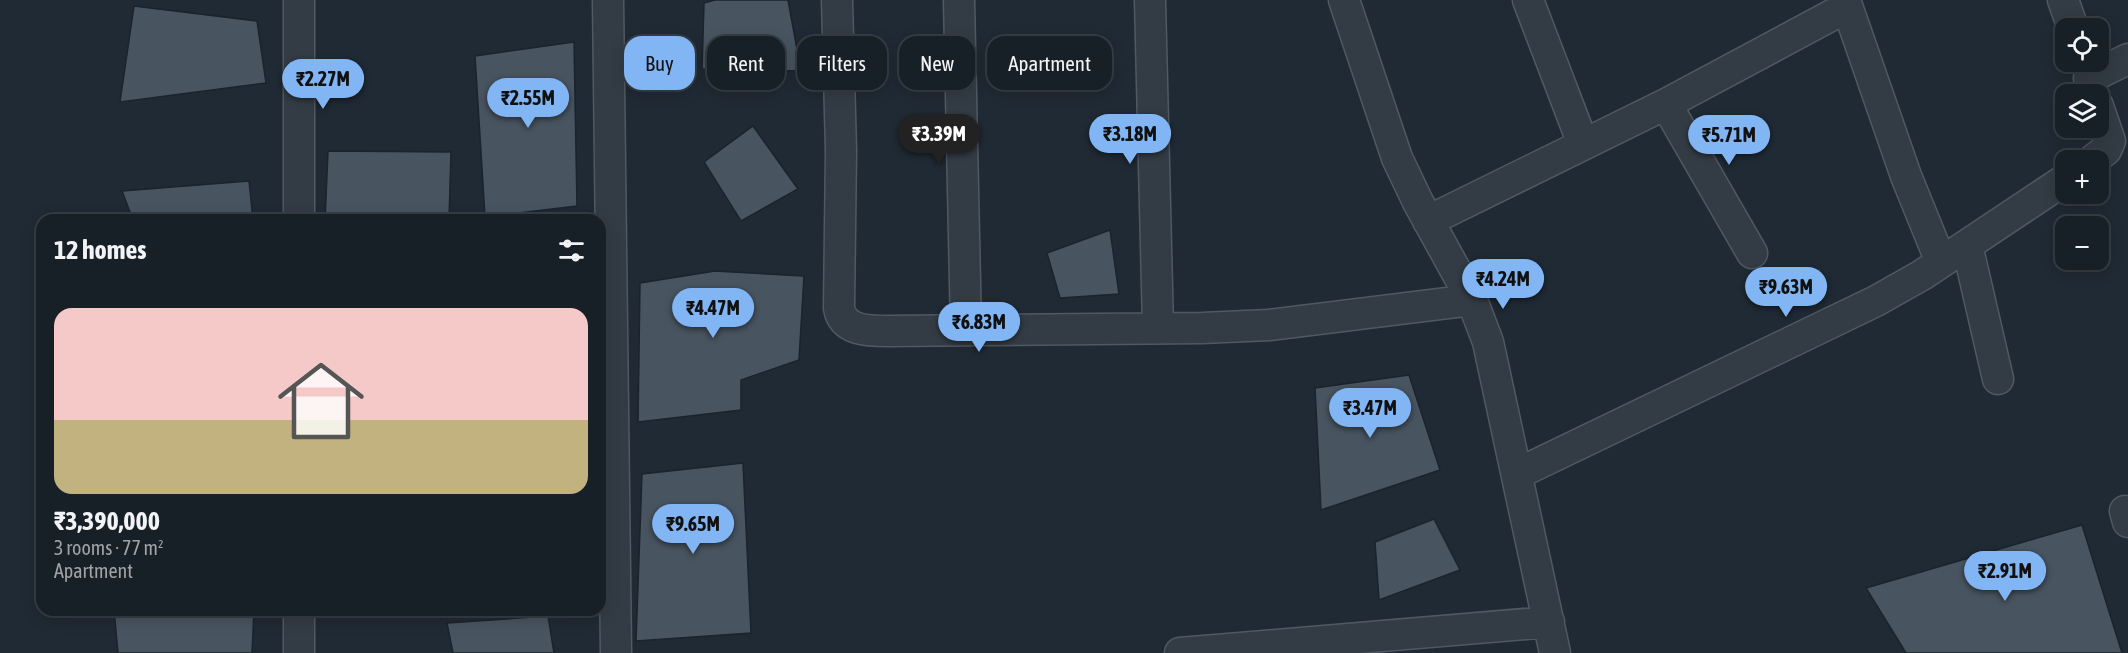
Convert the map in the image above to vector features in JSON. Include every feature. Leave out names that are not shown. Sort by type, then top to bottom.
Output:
[{"type":"street","points":[[299,0],[299,214]]},
{"type":"street","points":[[608,0],[616,653]]},
{"type":"street","points":[[837,0],[841,151],[840,314],[848,324],[867,330],[1269,325],[1472,300]]},
{"type":"street","points":[[959,0],[966,330]]},
{"type":"street","points":[[1149,0],[1158,328]]},
{"type":"street","points":[[1344,0],[1398,158],[1428,221],[1472,300],[1488,342],[1555,653]]},
{"type":"street","points":[[1528,0],[1583,144]]},
{"type":"street","points":[[2063,0],[2069,18]]},
{"type":"street","points":[[1428,221],[1666,104],[1846,3],[1906,176],[1941,262]]},
{"type":"street","points":[[2089,78],[2128,59]]},
{"type":"street","points":[[1666,104],[1752,253]]},
{"type":"street","points":[[1517,474],[1876,300],[1941,262],[2055,186]]},
{"type":"street","points":[[1967,245],[1998,379]]},
{"type":"street","points":[[299,616],[299,653]]},
{"type":"street","points":[[1180,653],[1549,622]]},
{"type":"building","points":[[715,0],[788,0],[797,49],[797,71],[785,71],[785,36],[707,36],[707,69],[702,69],[704,3]]},
{"type":"building","points":[[134,6],[257,21],[266,83],[120,102]]},
{"type":"building","points":[[574,42],[577,206],[510,214],[485,214],[475,56]]},
{"type":"building","points":[[753,126],[798,189],[741,221],[704,162]]},
{"type":"building","points":[[328,151],[451,152],[449,214],[325,214]]},
{"type":"building","points":[[249,181],[252,214],[131,214],[122,191]]},
{"type":"building","points":[[1110,230],[1119,294],[1060,298],[1047,253]]},
{"type":"building","points":[[715,271],[804,276],[799,360],[741,380],[741,410],[638,422],[640,283]]},
{"type":"building","points":[[1409,375],[1440,470],[1321,510],[1315,388]]},
{"type":"building","points":[[743,463],[751,633],[636,641],[642,474]]},
{"type":"building","points":[[1434,519],[1460,570],[1379,600],[1375,542]]},
{"type":"building","points":[[2082,525],[2122,653],[1906,653],[1866,588]]},
{"type":"building","points":[[115,616],[254,616],[252,653],[118,653]]},
{"type":"building","points":[[548,616],[554,653],[453,653],[447,623]]}]
